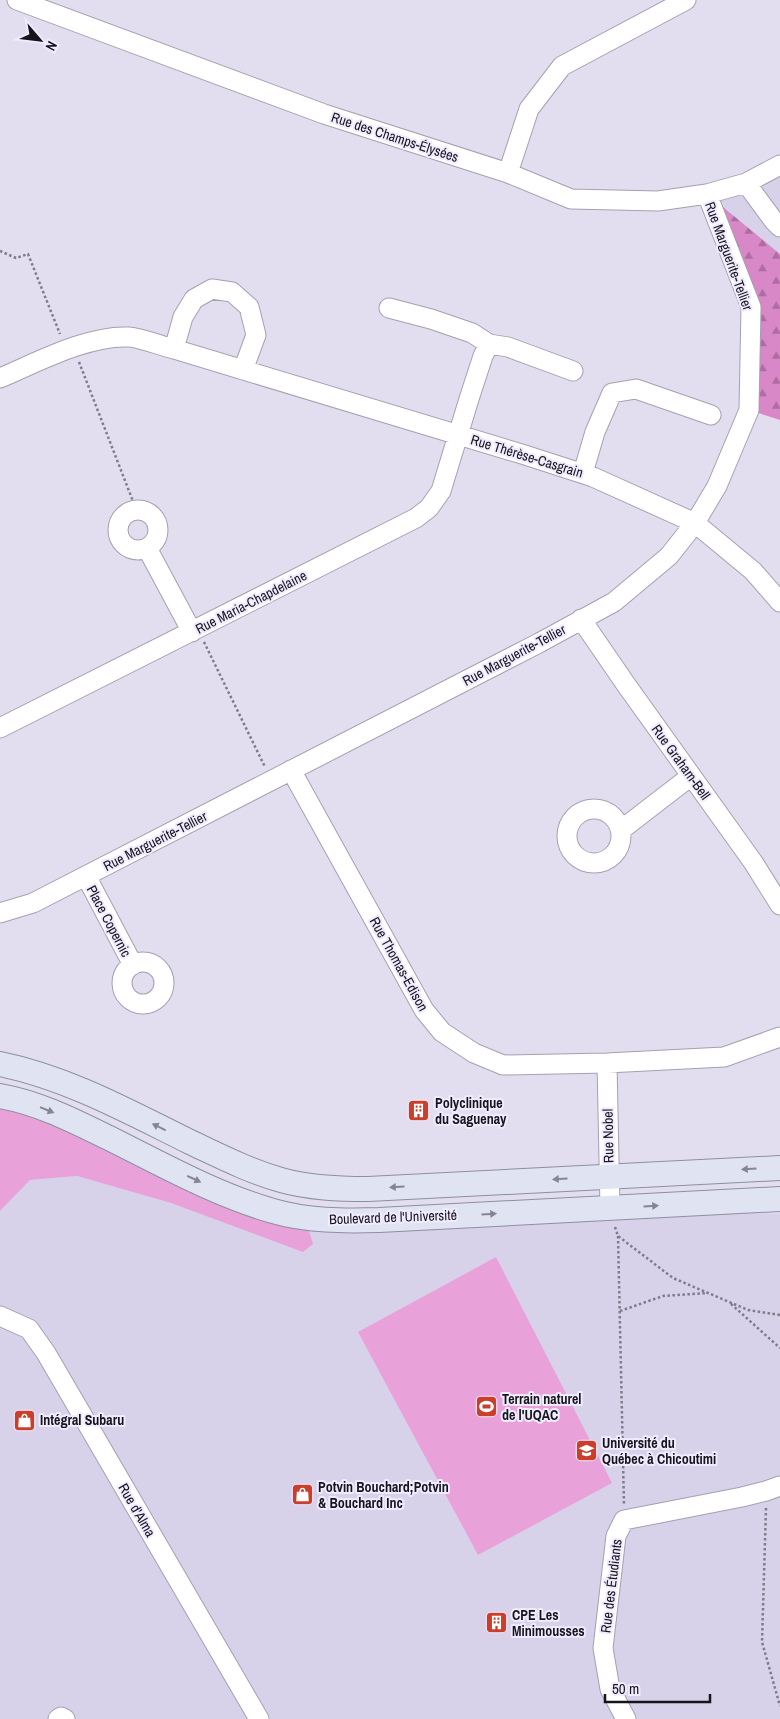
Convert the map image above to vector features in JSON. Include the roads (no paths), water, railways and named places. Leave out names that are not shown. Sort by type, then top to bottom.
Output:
[{"type":"main road","name":"Boulevard de l'Université","points":[[0,1064],[36,1072],[69,1084],[229,1161],[282,1180],[309,1186],[338,1189],[368,1189],[780,1168]]},
{"type":"main road","name":"Boulevard de l'Université","points":[[0,1096],[38,1106],[65,1117],[216,1190],[250,1204],[274,1212],[305,1218],[351,1221],[780,1199]]},
{"type":"street","name":"Rue des Champs-Élysées","points":[[17,0],[324,114],[508,173],[571,199],[658,201],[707,194],[746,183],[780,165]]},
{"type":"street","points":[[508,173],[529,109],[562,66],[686,0]]},
{"type":"street","points":[[746,183],[774,222],[780,227]]},
{"type":"street","name":"Rue Marguerite-Tellier","points":[[0,913],[33,903],[530,647],[614,602],[669,556],[695,523],[717,486],[749,410],[751,307],[707,194]]},
{"type":"street","points":[[174,349],[183,317],[194,299],[212,289],[232,292],[249,307],[256,335],[243,370]]},
{"type":"street","points":[[388,308],[472,332],[489,344],[508,347],[573,371]]},
{"type":"street","name":"Rue Thérèse-Casgrain","points":[[0,378],[70,349],[98,340],[130,337],[174,349],[583,473],[695,523],[753,572],[780,602]]},
{"type":"street","name":"Rue Maria-Chapdelaine","points":[[0,728],[416,518],[429,508],[441,491],[483,356],[489,344]]},
{"type":"street","points":[[583,473],[595,432],[612,394],[636,390],[711,415]]},
{"type":"street","points":[[136,509],[150,513],[155,518],[158,524],[157,538],[147,548],[141,550],[128,548],[119,538],[118,526],[124,514],[136,509]]},
{"type":"street","points":[[147,548],[195,630]]},
{"type":"street","name":"Rue Graham-Bell","points":[[581,619],[753,862],[780,905]]},
{"type":"street","name":"Rue Thomas-Edison","points":[[291,770],[424,1010],[442,1032],[474,1053],[503,1065],[607,1063],[724,1057],[780,1037]]},
{"type":"street","points":[[621,830],[691,776]]},
{"type":"street","name":"Place Copernic","points":[[86,876],[133,965]]},
{"type":"street","name":"Rue Nobel","points":[[607,1063],[610,1208]]},
{"type":"street","name":"Rue d'Alma","points":[[0,1316],[29,1329],[46,1353],[259,1719]]},
{"type":"street","name":"Rue des Étudiants","points":[[626,1719],[610,1689],[603,1648],[616,1536],[624,1520],[773,1489]]},
{"type":"street","points":[[58,1719],[61,1717],[65,1719]]},
{"type":"place","name":"Polyclinique du Saguenay","points":[[419,1111]]},
{"type":"place","name":"Terrain naturel de l'UQAC","points":[[486,1407]]},
{"type":"place","name":"Intégral Subaru","points":[[24,1420]]},
{"type":"place","name":"Université du Québec à Chicoutimi","points":[[586,1451]]},
{"type":"place","name":"Potvin Bouchard;Potvin & Bouchard Inc","points":[[302,1495]]},
{"type":"place","name":"CPE Les Minimousses","points":[[496,1623]]}]
